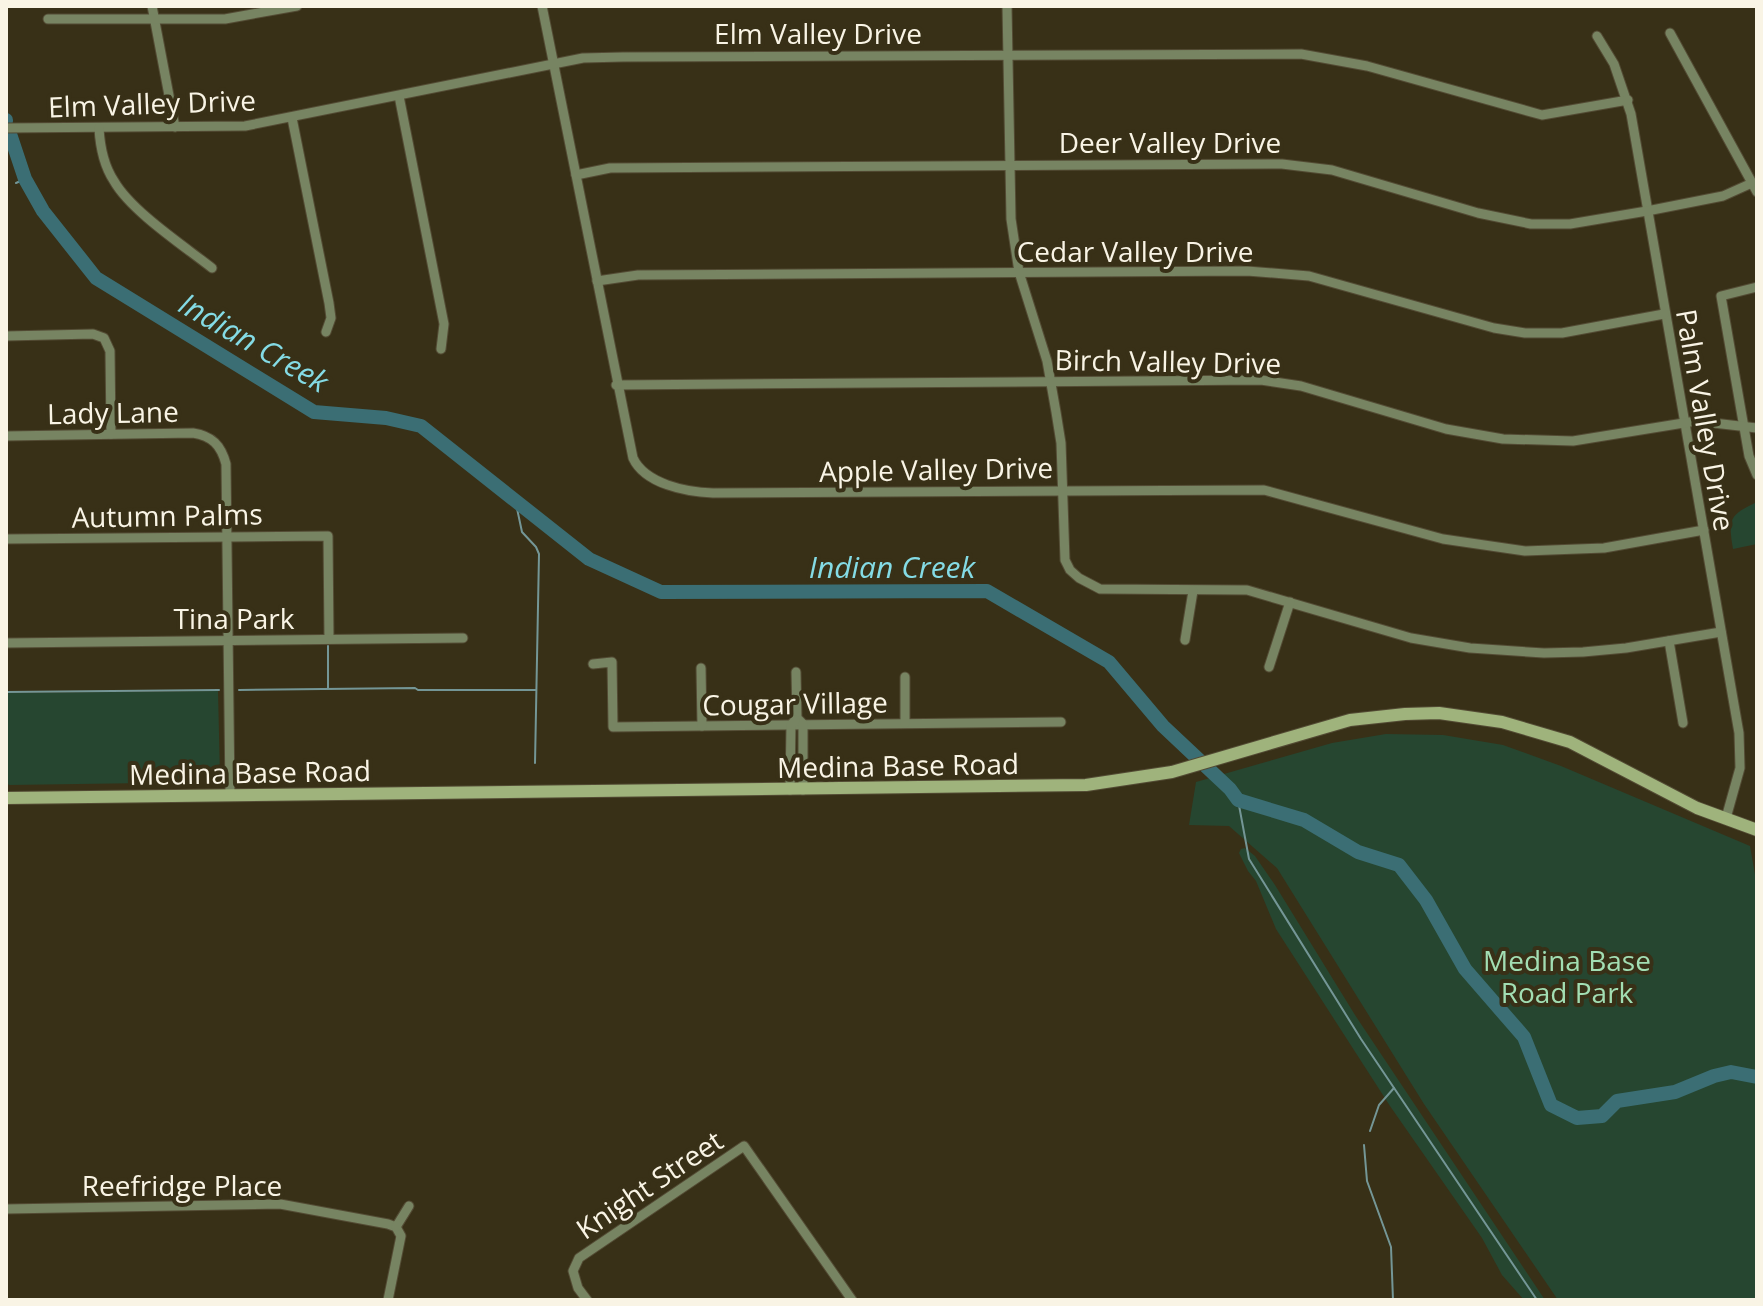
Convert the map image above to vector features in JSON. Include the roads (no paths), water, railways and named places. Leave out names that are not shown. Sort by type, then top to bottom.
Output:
[{"type":"street","points":[[152,6],[175,127]]},
{"type":"street","points":[[48,19],[225,19],[297,6]]},
{"type":"street","name":"Apple Valley Drive","points":[[542,6],[616,385],[637,466],[657,480],[693,493],[1264,490],[1443,539],[1525,551],[1604,548],[1704,530]]},
{"type":"street","points":[[1007,6],[1011,219],[1019,272],[1051,381],[1061,443],[1065,560],[1079,578],[1088,585],[1115,590],[1247,590],[1411,638],[1470,648],[1583,652],[1721,632]]},
{"type":"street","points":[[1670,33],[1755,188]]},
{"type":"street","name":"Palm Valley Drive","points":[[1597,36],[1614,64],[1628,100],[1721,632],[1740,757],[1726,818]]},
{"type":"street","name":"Elm Valley Drive","points":[[6,128],[230,127],[292,118],[583,58],[612,57],[1301,54],[1367,66],[1542,115],[1628,100]]},
{"type":"street","points":[[399,96],[444,324],[441,349]]},
{"type":"street","points":[[292,118],[329,303],[331,318],[326,332]]},
{"type":"street","points":[[99,128],[102,149],[114,181],[149,217],[212,268]]},
{"type":"street","name":"Deer Valley Drive","points":[[576,175],[610,168],[1244,162],[1314,167],[1516,223],[1531,224],[1570,224],[1755,188]]},
{"type":"street","name":"Cedar Valley Drive","points":[[597,281],[638,275],[1247,271],[1290,273],[1336,283],[1494,328],[1525,333],[1562,333],[1664,314]]},
{"type":"street","points":[[1757,287],[1721,296],[1749,456],[1757,475]]},
{"type":"street","points":[[6,336],[93,334],[104,338],[110,351],[111,434]]},
{"type":"street","name":"Birch Valley Drive","points":[[616,385],[1261,380],[1281,382],[1446,429],[1503,439],[1573,441],[1696,421],[1757,428]]},
{"type":"street","name":"Lady Lane","points":[[6,436],[193,433],[208,437],[222,449],[226,464],[227,537]]},
{"type":"street","name":"Autumn Palms","points":[[6,539],[328,536],[329,639]]},
{"type":"street","points":[[227,537],[230,796]]},
{"type":"street","points":[[1185,640],[1193,591]]},
{"type":"street","points":[[1269,667],[1290,602]]},
{"type":"street","name":"Tina Park","points":[[6,643],[463,638]]},
{"type":"street","points":[[1669,641],[1683,723]]},
{"type":"street","name":"Cougar Village","points":[[593,664],[612,662],[613,727],[797,722],[1061,722]]},
{"type":"street","points":[[701,668],[702,726]]},
{"type":"street","points":[[796,672],[797,790]]},
{"type":"street","points":[[905,677],[905,723]]},
{"type":"street","name":"Medina Base Road","points":[[6,798],[1086,785],[1144,778],[1187,768],[1350,720],[1405,714],[1471,716],[1537,731],[1570,742],[1675,797],[1757,830]]},
{"type":"street","name":"Knight Street","points":[[587,1300],[578,1288],[573,1271],[579,1258],[744,1146],[852,1300]]},
{"type":"street","name":"Reefridge Place","points":[[6,1209],[280,1204],[396,1227]]},
{"type":"street","points":[[388,1300],[401,1236],[396,1227],[409,1206]]},
{"type":"waterway","name":"Indian Creek","points":[[10,134],[25,179],[43,211],[96,278],[314,412],[386,418],[421,426],[589,559],[661,592],[987,591],[1109,662],[1163,726],[1238,800],[1304,820],[1358,852],[1399,865],[1426,900],[1465,969],[1524,1037],[1551,1105],[1577,1118],[1602,1116],[1617,1101],[1675,1092],[1714,1076],[1731,1072],[1757,1077]]},
{"type":"waterway","points":[[16,183],[25,179]]},
{"type":"waterway","points":[[515,499],[522,532],[539,554],[535,763]]},
{"type":"waterway","points":[[328,646],[328,688]]},
{"type":"waterway","points":[[6,692],[219,690]]},
{"type":"waterway","points":[[239,690],[536,690]]},
{"type":"waterway","points":[[1238,800],[1249,859],[1361,1039],[1537,1300]]},
{"type":"waterway","points":[[1370,1131],[1379,1105],[1394,1088]]},
{"type":"waterway","points":[[1364,1145],[1367,1181],[1391,1247],[1393,1300]]},
{"type":"park label","name":"Medina Base Road Park","points":[[1567,976]]}]
